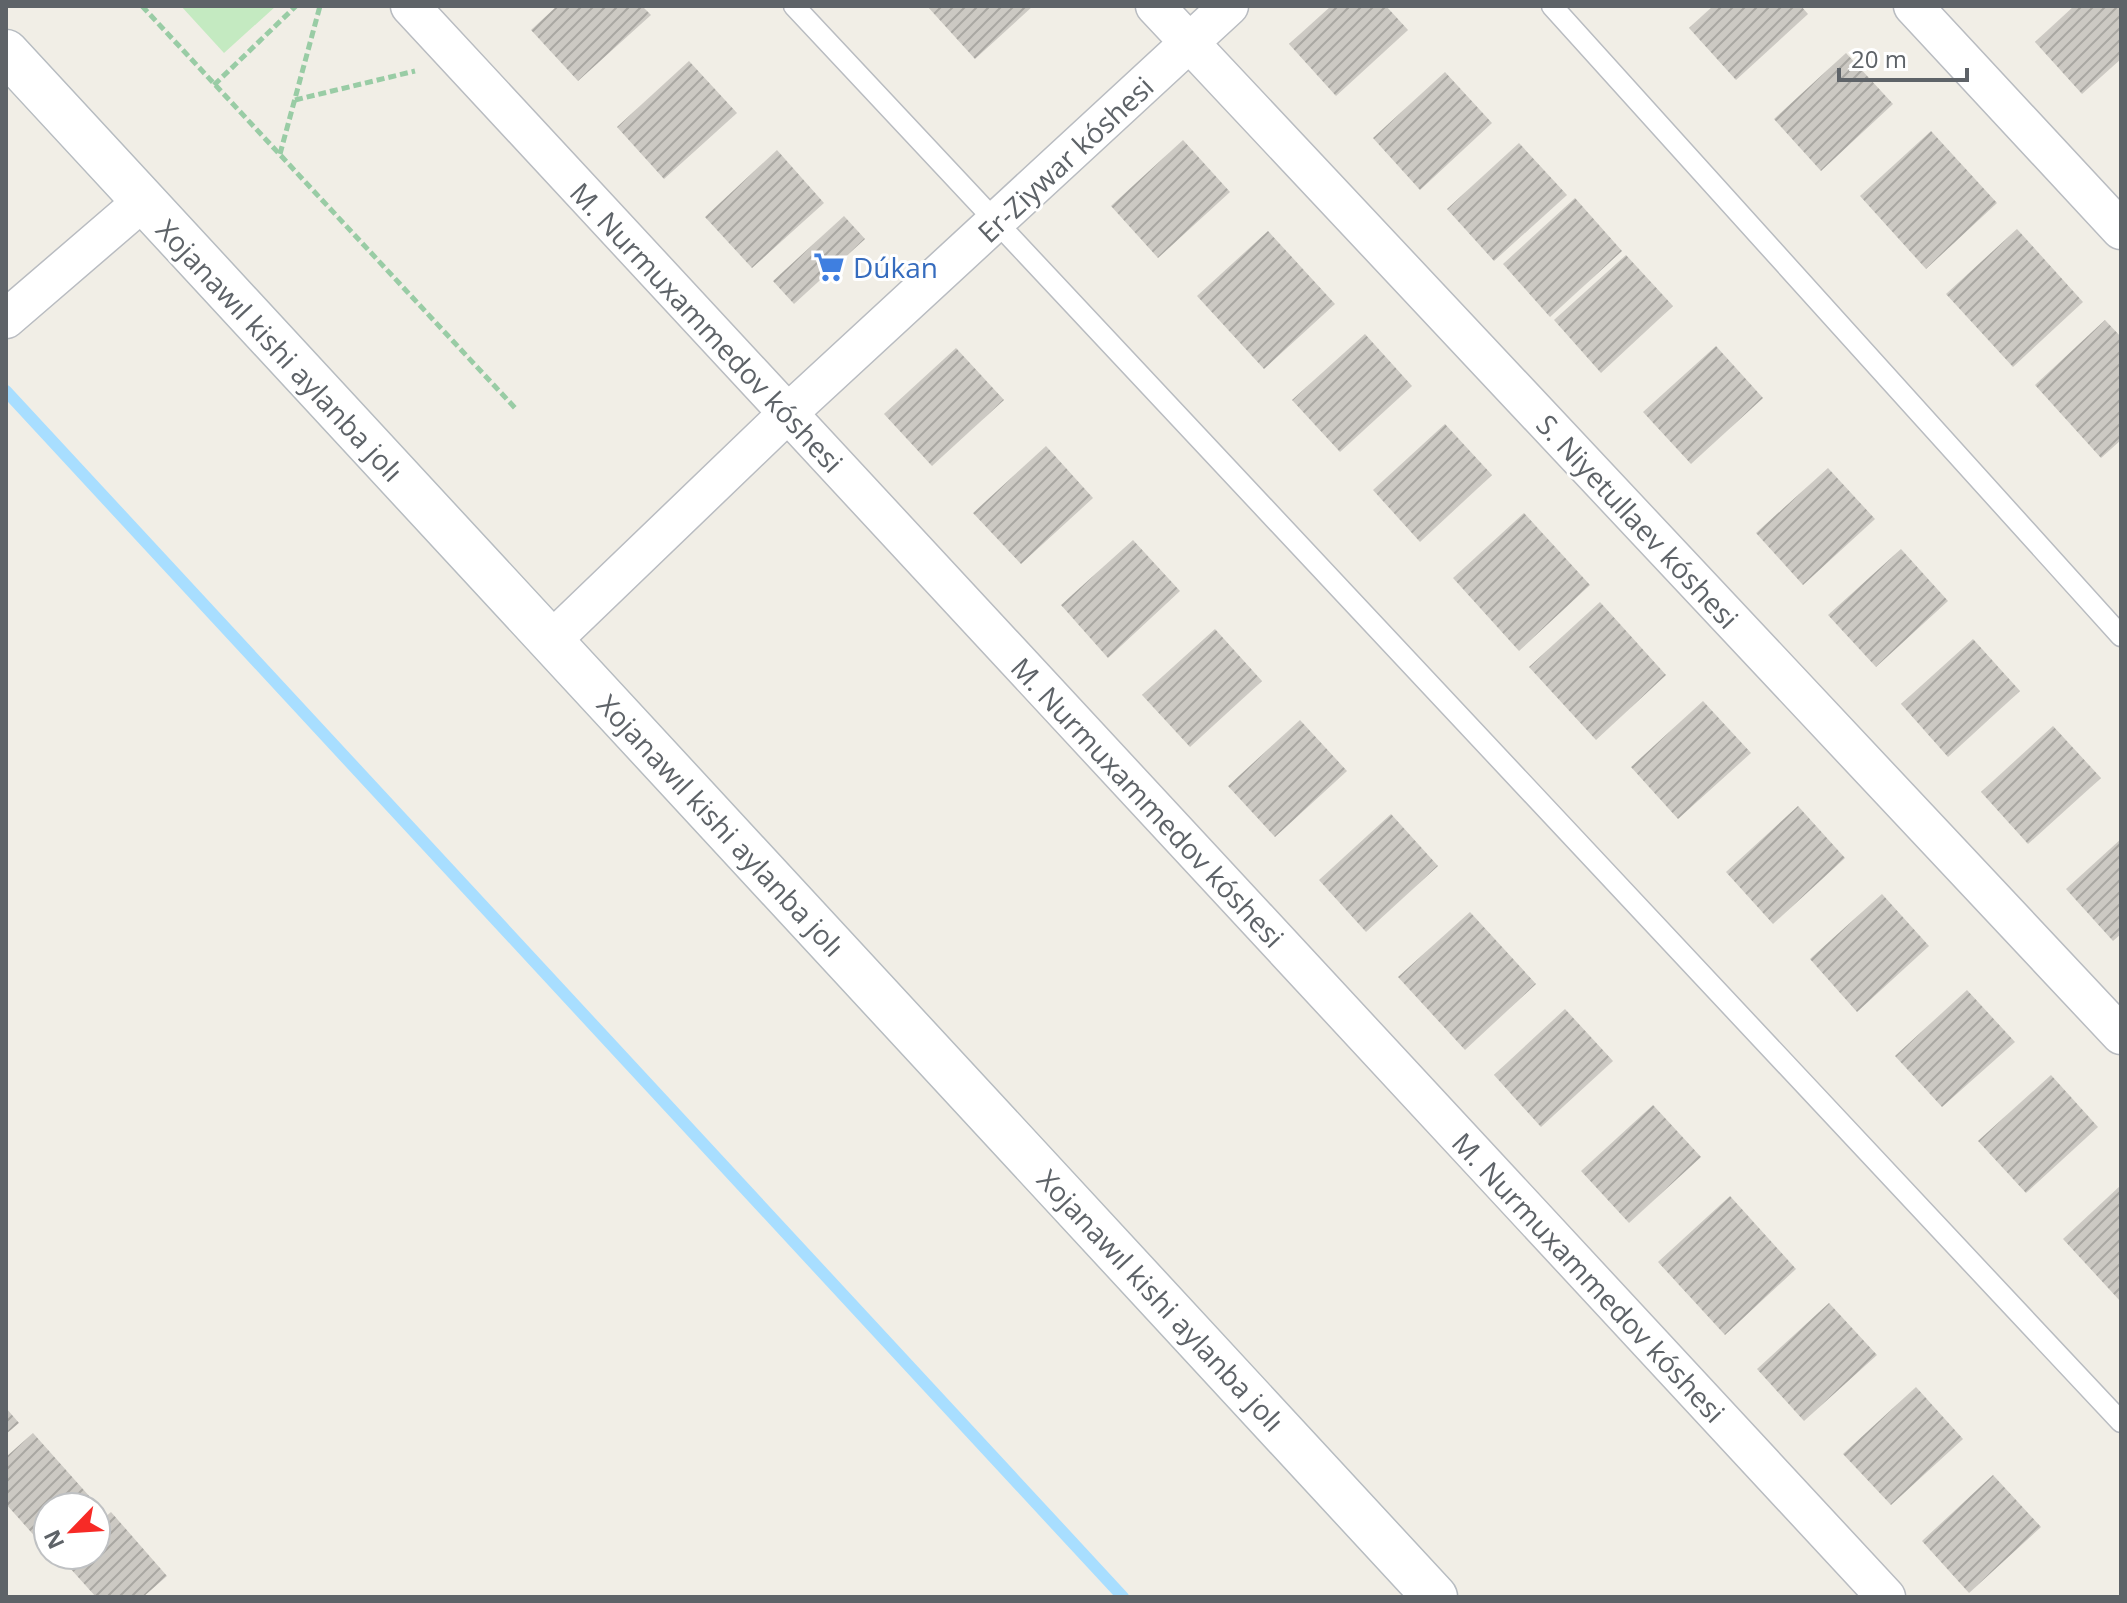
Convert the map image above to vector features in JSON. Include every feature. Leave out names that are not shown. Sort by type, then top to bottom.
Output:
[{"type":"main road","name":"Xojanawıl kishi aylanba jolı","points":[[6,52],[1435,1597]]},
{"type":"street","name":"M. Nurmuxammedov kóshesi","points":[[410,6],[1886,1597]]},
{"type":"street","name":"S. Niyetullaev kóshesi","points":[[1155,6],[2121,1035]]},
{"type":"street","name":"Er-Ziywar kóshesi","points":[[551,641],[787,414],[1229,6]]},
{"type":"street","points":[[1913,6],[2121,230]]},
{"type":"street","points":[[6,319],[142,202]]},
{"type":"lane","points":[[794,6],[2121,1422]]},
{"type":"lane","points":[[1552,6],[2121,636]]},
{"type":"path","points":[[142,6],[516,409]]},
{"type":"path","points":[[214,85],[296,6]]},
{"type":"path","points":[[280,155],[320,6]]},
{"type":"green space","points":[[181,6],[276,6],[224,53]]},
{"type":"building","points":[[557,6],[642,6],[651,15],[578,81],[531,30]]},
{"type":"building","points":[[927,6],[1033,6],[975,59]]},
{"type":"building","points":[[1331,6],[1386,6],[1408,30],[1336,96],[1289,44]]},
{"type":"building","points":[[1713,6],[1801,6],[1808,14],[1736,80],[1689,28]]},
{"type":"building","points":[[2074,6],[2121,6],[2121,59],[2082,94],[2035,42]]},
{"type":"building","points":[[1846,53],[1893,104],[1821,171],[1774,119]]},
{"type":"building","points":[[689,61],[737,113],[664,179],[617,127]]},
{"type":"building","points":[[1445,72],[1492,123],[1420,190],[1373,138]]},
{"type":"building","points":[[1931,131],[1997,203],[1926,269],[1860,196]]},
{"type":"building","points":[[1183,140],[1230,192],[1158,258],[1111,206]]},
{"type":"building","points":[[1519,143],[1567,195],[1494,261],[1447,209]]},
{"type":"building","points":[[777,150],[824,203],[752,268],[705,217]]},
{"type":"building","points":[[1575,198],[1622,251],[1550,317],[1503,264]]},
{"type":"building","points":[[844,216],[865,239],[794,304],[773,281]]},
{"type":"building","points":[[2017,229],[2083,302],[2013,367],[1946,294]]},
{"type":"building","points":[[1268,231],[1335,304],[1264,369],[1197,296]]},
{"type":"building","points":[[1626,255],[1673,306],[1601,373],[1554,320]]},
{"type":"building","points":[[2105,320],[2121,337],[2121,440],[2101,458],[2035,385]]},
{"type":"building","points":[[1365,334],[1412,386],[1340,452],[1292,400]]},
{"type":"building","points":[[1716,346],[1763,398],[1691,464],[1643,412]]},
{"type":"building","points":[[956,348],[1004,400],[932,466],[884,414]]},
{"type":"building","points":[[1445,424],[1492,475],[1420,542],[1373,490]]},
{"type":"building","points":[[1046,446],[1093,498],[1021,564],[973,513]]},
{"type":"building","points":[[1828,468],[1875,519],[1803,585],[1756,533]]},
{"type":"building","points":[[1524,513],[1590,585],[1519,651],[1453,578]]},
{"type":"building","points":[[1133,540],[1180,591],[1108,658],[1061,605]]},
{"type":"building","points":[[1901,549],[1948,601],[1876,667],[1828,615]]},
{"type":"building","points":[[1600,602],[1666,675],[1596,740],[1529,667]]},
{"type":"building","points":[[1215,629],[1262,681],[1190,747],[1142,695]]},
{"type":"building","points":[[1973,639],[2020,691],[1948,757],[1901,704]]},
{"type":"building","points":[[1703,701],[1751,753],[1678,819],[1631,767]]},
{"type":"building","points":[[1300,720],[1347,771],[1275,837],[1228,786]]},
{"type":"building","points":[[2053,726],[2101,778],[2028,844],[1981,792]]},
{"type":"building","points":[[1798,806],[1845,858],[1773,924],[1726,872]]},
{"type":"building","points":[[1391,814],[1438,866],[1366,932],[1319,880]]},
{"type":"building","points":[[2121,839],[2121,934],[2113,941],[2066,889]]},
{"type":"building","points":[[1882,894],[1929,946],[1857,1012],[1810,959]]},
{"type":"building","points":[[1470,912],[1536,984],[1465,1050],[1398,977]]},
{"type":"building","points":[[1967,990],[2015,1042],[1942,1107],[1895,1056]]},
{"type":"building","points":[[1565,1009],[1613,1061],[1541,1127],[1494,1075]]},
{"type":"building","points":[[2051,1075],[2098,1127],[2026,1193],[1978,1141]]},
{"type":"building","points":[[1653,1105],[1701,1157],[1629,1223],[1581,1171]]},
{"type":"building","points":[[2121,1185],[2121,1302],[2063,1239]]},
{"type":"building","points":[[1730,1196],[1796,1269],[1725,1335],[1658,1262]]},
{"type":"building","points":[[1829,1303],[1877,1355],[1804,1421],[1757,1369]]},
{"type":"building","points":[[1916,1387],[1963,1439],[1891,1505],[1843,1454]]},
{"type":"building","points":[[6,1408],[19,1423],[6,1434]]},
{"type":"building","points":[[33,1433],[85,1491],[32,1491],[32,1533],[6,1504],[6,1457]]},
{"type":"building","points":[[1993,1475],[2041,1527],[1969,1593],[1922,1541]]},
{"type":"building","points":[[112,1513],[167,1576],[143,1597],[96,1597],[73,1571],[112,1571]]},
{"type":"waterway","points":[[6,391],[1123,1597]]},
{"type":"place","name":"Dúkan","points":[[829,267]]}]
